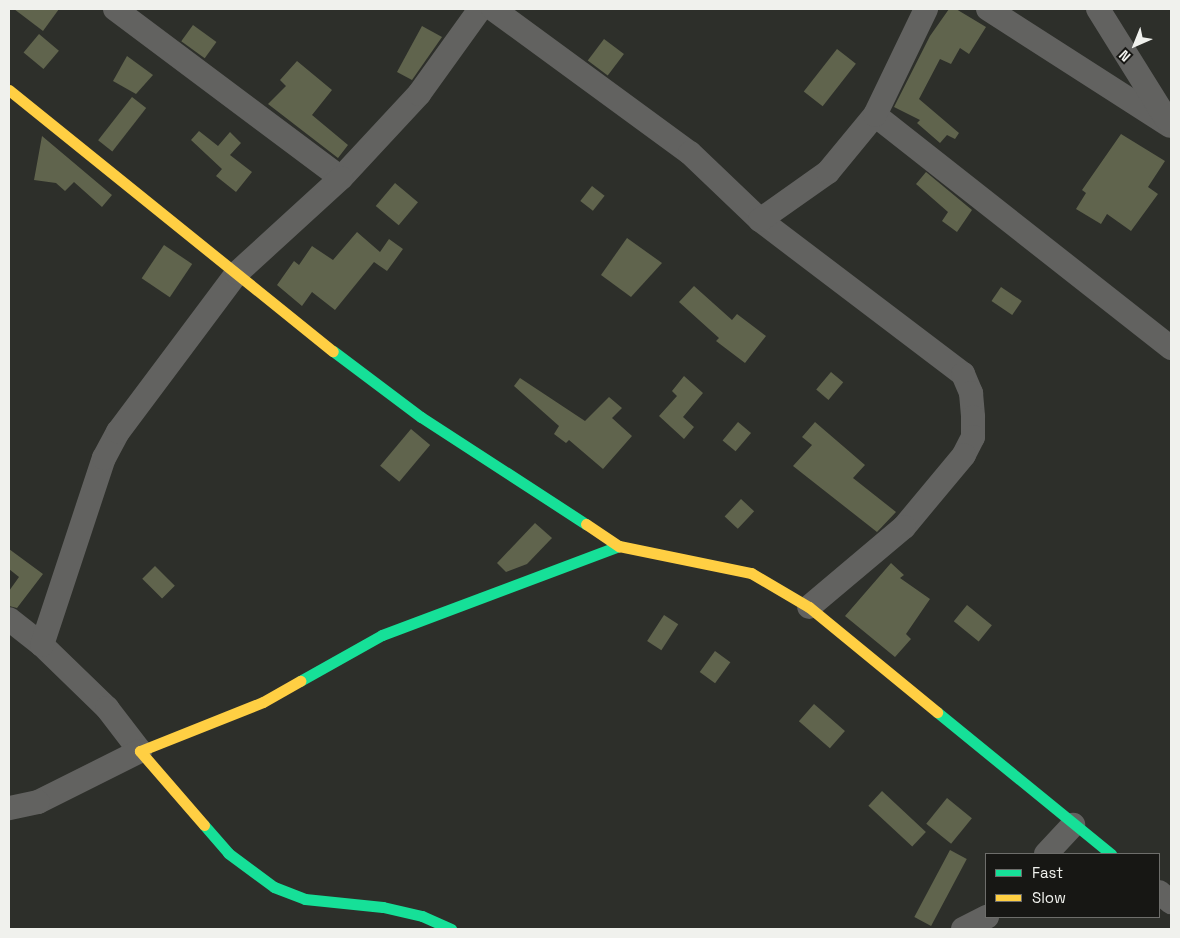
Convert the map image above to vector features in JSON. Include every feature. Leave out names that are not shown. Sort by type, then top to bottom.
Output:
[{"type":"street","points":[[116,9],[341,178]]},
{"type":"street","points":[[42,645],[108,452],[118,432],[237,273],[341,178],[419,94],[480,9]]},
{"type":"street","points":[[493,9],[690,153],[760,220],[963,374],[971,393],[972,437],[964,456],[904,526],[809,607]]},
{"type":"street","points":[[760,220],[828,172],[875,115],[926,9]]},
{"type":"street","points":[[988,9],[1171,126]]},
{"type":"street","points":[[1098,9],[1171,126]]},
{"type":"street","points":[[9,90],[237,273],[421,417],[619,546],[751,573],[809,607],[1073,825],[1110,853]]},
{"type":"street","points":[[875,115],[1171,348]]},
{"type":"street","points":[[9,808],[38,802],[140,751],[263,702],[382,635],[619,546]]},
{"type":"street","points":[[9,619],[42,645],[107,708],[140,751],[228,853],[274,887],[305,899],[383,906],[422,916],[451,929]]},
{"type":"street","points":[[1047,853],[1073,825]]},
{"type":"street","points":[[1160,893],[1171,902]]},
{"type":"street","points":[[963,929],[985,918]]},
{"type":"building","points":[[14,9],[59,9],[43,31]]},
{"type":"building","points":[[949,9],[956,9],[986,27],[969,54],[960,48],[951,64],[940,59],[919,99],[959,133],[955,139],[947,135],[940,143],[917,123],[920,120],[894,107],[930,36]]},
{"type":"building","points":[[193,25],[216,42],[205,58],[181,41]]},
{"type":"building","points":[[422,26],[442,37],[412,80],[397,72]]},
{"type":"building","points":[[39,34],[59,51],[43,69],[24,52]]},
{"type":"building","points":[[604,39],[624,54],[608,76],[588,61]]},
{"type":"building","points":[[837,49],[856,64],[823,106],[804,92]]},
{"type":"building","points":[[127,56],[153,75],[136,94],[113,81]]},
{"type":"building","points":[[297,61],[332,90],[312,115],[348,145],[338,158],[268,104],[286,86],[280,80]]},
{"type":"building","points":[[132,97],[146,108],[112,151],[98,140]]},
{"type":"building","points":[[199,131],[218,146],[230,132],[241,143],[230,155],[252,172],[236,192],[216,176],[222,169],[191,140]]},
{"type":"building","points":[[1121,134],[1165,161],[1148,187],[1158,194],[1131,231],[1107,214],[1101,224],[1076,209],[1086,193],[1082,190]]},
{"type":"building","points":[[42,136],[112,195],[102,207],[74,182],[65,191],[56,183],[34,180]]},
{"type":"building","points":[[926,172],[972,210],[957,232],[942,221],[948,212],[916,184]]},
{"type":"building","points":[[395,183],[418,202],[399,225],[376,206]]},
{"type":"building","points":[[592,186],[605,196],[593,211],[580,201]]},
{"type":"building","points":[[357,232],[380,252],[389,239],[403,249],[387,271],[374,262],[335,310],[312,292],[302,306],[277,285],[294,261],[299,265],[312,246],[333,260]]},
{"type":"building","points":[[627,238],[662,263],[631,297],[601,275]]},
{"type":"building","points":[[164,245],[192,264],[170,297],[142,278]]},
{"type":"building","points":[[694,286],[732,320],[737,314],[766,336],[745,363],[716,341],[719,338],[679,302]]},
{"type":"building","points":[[1001,287],[1022,301],[1012,315],[991,301]]},
{"type":"building","points":[[831,372],[843,382],[828,400],[816,390]]},
{"type":"building","points":[[684,376],[703,393],[683,417],[694,427],[684,439],[659,416],[677,396],[672,391]]},
{"type":"building","points":[[520,378],[585,421],[609,397],[622,408],[612,418],[632,436],[603,469],[569,440],[566,443],[554,434],[559,426],[514,386]]},
{"type":"building","points":[[738,422],[751,433],[736,451],[723,440]]},
{"type":"building","points":[[815,422],[865,465],[853,478],[896,512],[877,532],[793,466],[812,445],[802,437]]},
{"type":"building","points":[[411,429],[430,445],[399,482],[380,466]]},
{"type":"building","points":[[741,499],[754,511],[738,529],[725,517]]},
{"type":"building","points":[[535,523],[552,538],[527,564],[506,572],[497,563]]},
{"type":"building","points":[[9,549],[43,574],[17,608],[9,606],[9,591],[19,577],[9,569]]},
{"type":"building","points":[[891,563],[904,575],[900,578],[930,599],[906,634],[911,639],[895,657],[845,616]]},
{"type":"building","points":[[155,566],[175,586],[162,599],[142,579]]},
{"type":"building","points":[[967,605],[992,625],[979,641],[954,621]]},
{"type":"building","points":[[664,615],[678,624],[661,650],[647,641]]},
{"type":"building","points":[[715,651],[730,662],[715,683],[700,672]]},
{"type":"building","points":[[814,704],[845,731],[830,748],[799,721]]},
{"type":"building","points":[[882,791],[926,832],[912,847],[868,806]]},
{"type":"building","points":[[947,798],[972,818],[951,844],[926,824]]},
{"type":"building","points":[[950,850],[967,859],[931,926],[914,917]]},
{"type":"traffic: fast","points":[[333,351],[421,417],[586,524]]},
{"type":"traffic: fast","points":[[300,681],[382,635],[619,546]]},
{"type":"traffic: fast","points":[[937,712],[1110,853]]},
{"type":"traffic: fast","points":[[204,825],[228,853],[274,887],[305,899],[383,907],[422,916],[451,929]]},
{"type":"traffic: slow","points":[[9,90],[333,351]]},
{"type":"traffic: slow","points":[[586,524],[619,546],[751,573],[809,607],[937,712]]},
{"type":"traffic: slow","points":[[204,825],[140,751],[263,702],[300,681]]}]
